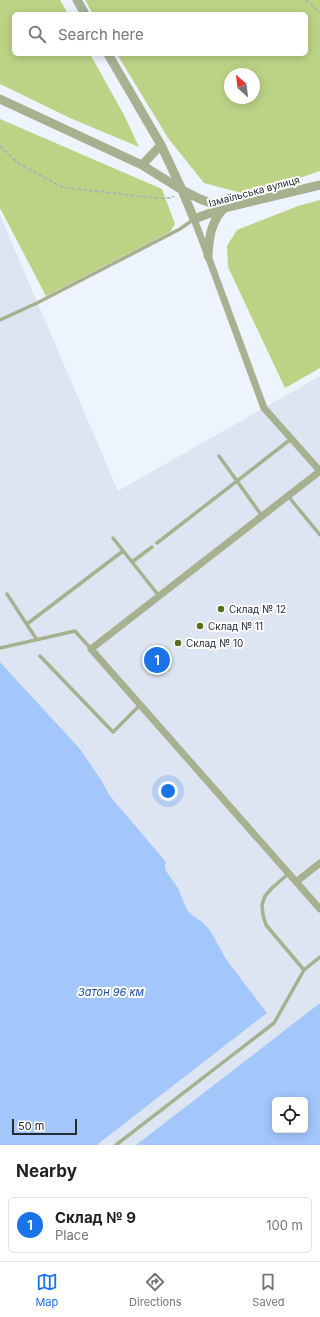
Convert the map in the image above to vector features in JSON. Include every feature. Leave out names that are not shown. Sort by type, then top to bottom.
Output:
[{"type":"street","points":[[77,0],[84,12]]},
{"type":"street","points":[[109,56],[161,145],[182,190],[264,408],[320,471],[91,649],[320,910]]},
{"type":"street","points":[[0,99],[142,165],[182,190],[224,208],[216,217],[211,228],[208,256]]},
{"type":"street","points":[[142,165],[161,145]]},
{"type":"street","name":"Ізмаїльська вулиця","points":[[194,219],[224,208],[320,185]]},
{"type":"street","points":[[296,882],[320,863]]},
{"type":"lane","points":[[0,320],[38,303],[180,229],[194,219]]},
{"type":"lane","points":[[157,542],[291,439]]},
{"type":"lane","points":[[219,456],[262,516]]},
{"type":"lane","points":[[288,496],[320,535]]},
{"type":"lane","points":[[114,538],[159,596]]},
{"type":"lane","points":[[132,562],[152,546]]},
{"type":"lane","points":[[26,624],[123,551]]},
{"type":"lane","points":[[7,594],[37,640]]},
{"type":"lane","points":[[0,648],[75,631],[91,649]]},
{"type":"lane","points":[[40,656],[113,732],[140,705]]},
{"type":"lane","points":[[288,874],[265,896],[262,905],[263,915],[266,925],[304,970]]},
{"type":"lane","points":[[116,1145],[274,1022],[304,970],[320,958]]},
{"type":"path","points":[[306,0],[320,13]]},
{"type":"path","points":[[0,146],[18,163],[62,187],[154,198],[171,198],[182,190]]},
{"type":"shaded area","points":[[0,215],[118,491],[320,376],[320,1003],[136,1145],[98,1144],[267,1013],[226,959],[210,930],[187,910],[178,888],[166,871],[166,862],[110,796],[87,759],[0,662]]},
{"type":"green space","points":[[0,0],[60,0],[67,12],[12,12],[12,56],[91,56],[124,115],[139,147],[70,118],[0,84]]},
{"type":"green space","points":[[85,0],[320,0],[320,171],[249,195],[204,183],[168,138],[118,56],[308,56],[308,12],[92,12]]},
{"type":"green space","points":[[0,119],[162,189],[175,224],[170,232],[46,296],[0,208]]},
{"type":"green space","points":[[320,200],[320,368],[285,388],[228,267],[227,246],[237,230],[298,206]]},
{"type":"water","name":"Затон 96 км","points":[[0,662],[80,749],[110,796],[166,862],[166,871],[178,888],[187,910],[210,930],[226,959],[267,1013],[98,1144],[99,1145],[0,1145]]},
{"type":"water","points":[[320,1003],[320,1145],[136,1145]]},
{"type":"place","name":"Склад № 12","points":[[221,609]]},
{"type":"place","name":"Склад № 11","points":[[200,626]]},
{"type":"place","name":"Склад № 10","points":[[178,643]]},
{"type":"place","name":"Склад № 9","points":[[157,660]]}]
